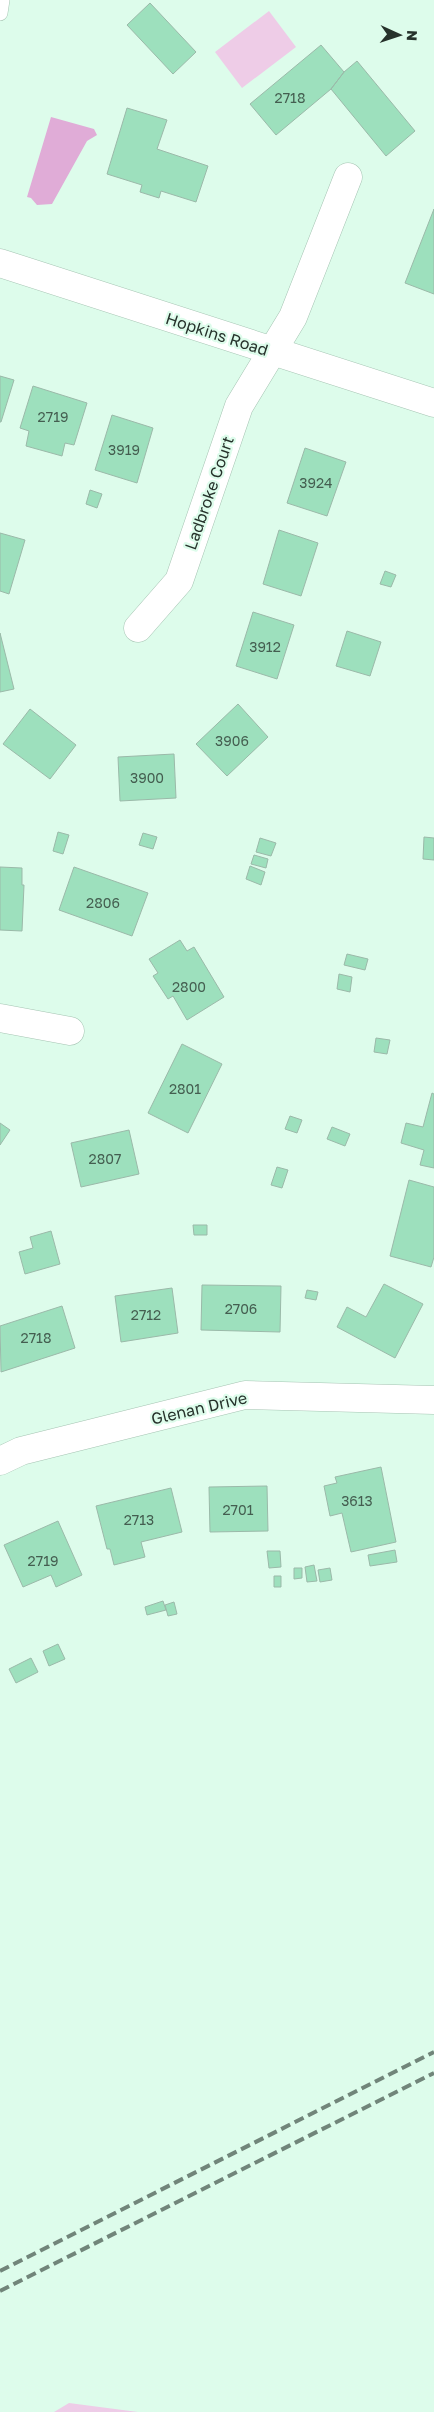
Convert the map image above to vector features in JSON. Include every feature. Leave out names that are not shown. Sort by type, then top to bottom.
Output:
[{"type":"street","name":"Ladbroke Court","points":[[138,628],[179,581],[240,406],[299,304],[348,178]]},
{"type":"street","name":"Hopkins Road","points":[[0,263],[434,403]]},
{"type":"street","points":[[0,1018],[70,1032]]},
{"type":"street","name":"Glenan Drive","points":[[0,1461],[21,1451],[245,1395],[434,1400]]},
{"type":"lane","points":[[0,13],[2,0]]},
{"type":"shaded area","points":[[269,11],[296,47],[242,88],[215,52]]},
{"type":"shaded area","points":[[51,117],[94,129],[97,135],[87,141],[52,204],[37,205],[31,198],[27,197]]},
{"type":"shaded area","points":[[69,2403],[138,2412],[54,2412]]},
{"type":"building","points":[[150,3],[196,52],[173,74],[127,25]]},
{"type":"building","points":[[321,45],[344,72],[331,89],[276,135],[250,104]]},
{"type":"building","points":[[357,61],[415,131],[386,156],[331,89],[344,72]]},
{"type":"building","points":[[127,108],[167,120],[157,149],[208,166],[196,202],[161,191],[159,198],[140,192],[142,185],[107,174]]},
{"type":"building","points":[[434,209],[434,294],[405,283]]},
{"type":"building","points":[[0,376],[14,380],[1,422],[0,422]]},
{"type":"building","points":[[33,386],[87,403],[74,445],[65,443],[62,456],[26,446],[29,431],[20,428]]},
{"type":"building","points":[[112,415],[153,428],[137,483],[95,470]]},
{"type":"building","points":[[305,448],[346,462],[327,516],[287,503]]},
{"type":"building","points":[[90,490],[102,494],[97,508],[86,504]]},
{"type":"building","points":[[279,530],[318,543],[301,596],[263,584]]},
{"type":"building","points":[[0,533],[25,540],[9,594],[0,591]]},
{"type":"building","points":[[385,571],[396,575],[391,587],[380,584]]},
{"type":"building","points":[[253,612],[294,625],[277,679],[236,666]]},
{"type":"building","points":[[347,631],[381,642],[370,676],[336,666]]},
{"type":"building","points":[[0,633],[14,689],[0,692]]},
{"type":"building","points":[[238,704],[268,737],[227,776],[196,744]]},
{"type":"building","points":[[30,709],[76,745],[50,779],[3,744]]},
{"type":"building","points":[[174,754],[176,798],[120,801],[118,757]]},
{"type":"building","points":[[58,832],[69,835],[63,854],[53,851]]},
{"type":"building","points":[[143,833],[157,837],[153,849],[139,845]]},
{"type":"building","points":[[424,837],[434,838],[434,860],[423,859]]},
{"type":"building","points":[[260,838],[276,843],[271,856],[256,852]]},
{"type":"building","points":[[254,855],[268,859],[266,868],[251,864]]},
{"type":"building","points":[[250,866],[265,872],[261,885],[246,879]]},
{"type":"building","points":[[0,867],[22,868],[22,885],[24,885],[22,931],[0,930]]},
{"type":"building","points":[[74,867],[148,893],[132,936],[59,910]]},
{"type":"building","points":[[180,940],[187,951],[194,947],[224,997],[187,1020],[173,996],[168,999],[153,976],[158,973],[149,959]]},
{"type":"building","points":[[347,954],[368,959],[365,970],[344,965]]},
{"type":"building","points":[[339,974],[352,977],[350,992],[337,989]]},
{"type":"building","points":[[376,1038],[390,1040],[387,1054],[374,1052]]},
{"type":"building","points":[[182,1044],[222,1064],[188,1133],[148,1113]]},
{"type":"building","points":[[432,1093],[434,1094],[434,1168],[420,1165],[424,1150],[401,1143],[406,1123],[423,1127]]},
{"type":"building","points":[[290,1116],[302,1120],[297,1133],[285,1129]]},
{"type":"building","points":[[0,1123],[10,1130],[0,1145]]},
{"type":"building","points":[[332,1127],[350,1134],[345,1146],[327,1139]]},
{"type":"building","points":[[129,1130],[139,1174],[81,1187],[71,1143]]},
{"type":"building","points":[[277,1167],[288,1170],[282,1188],[271,1185]]},
{"type":"building","points":[[409,1180],[434,1187],[434,1257],[431,1267],[390,1256]]},
{"type":"building","points":[[193,1225],[207,1225],[207,1235],[194,1235]]},
{"type":"building","points":[[51,1231],[60,1264],[25,1274],[19,1252],[33,1248],[30,1237]]},
{"type":"building","points":[[384,1284],[423,1304],[395,1358],[337,1327],[347,1307],[366,1317]]},
{"type":"building","points":[[202,1285],[281,1286],[280,1332],[201,1330]]},
{"type":"building","points":[[172,1288],[178,1333],[121,1342],[115,1296]]},
{"type":"building","points":[[307,1290],[318,1292],[316,1300],[305,1298]]},
{"type":"building","points":[[62,1306],[75,1348],[1,1372],[0,1326]]},
{"type":"building","points":[[381,1467],[396,1542],[351,1552],[342,1513],[330,1516],[324,1486],[337,1483],[335,1477]]},
{"type":"building","points":[[267,1486],[268,1531],[210,1532],[209,1487]]},
{"type":"building","points":[[171,1488],[182,1532],[141,1542],[145,1557],[114,1565],[110,1549],[107,1549],[96,1506]]},
{"type":"building","points":[[58,1521],[82,1575],[56,1587],[51,1575],[23,1587],[4,1545]]},
{"type":"building","points":[[395,1550],[397,1562],[370,1566],[368,1555]]},
{"type":"building","points":[[267,1551],[280,1551],[281,1567],[269,1568]]},
{"type":"building","points":[[314,1565],[317,1581],[307,1582],[305,1567]]},
{"type":"building","points":[[294,1568],[302,1568],[302,1578],[294,1579]]},
{"type":"building","points":[[330,1568],[332,1580],[320,1582],[318,1570]]},
{"type":"building","points":[[274,1576],[281,1576],[281,1587],[274,1587]]},
{"type":"building","points":[[163,1601],[166,1610],[147,1615],[145,1607]]},
{"type":"building","points":[[174,1602],[177,1614],[168,1616],[165,1605]]},
{"type":"building","points":[[58,1644],[65,1659],[49,1666],[43,1651]]},
{"type":"building","points":[[31,1658],[38,1672],[16,1683],[9,1669]]},
{"type":"railway","points":[[0,2271],[434,2052]]},
{"type":"railway","points":[[0,2291],[434,2073]]}]
